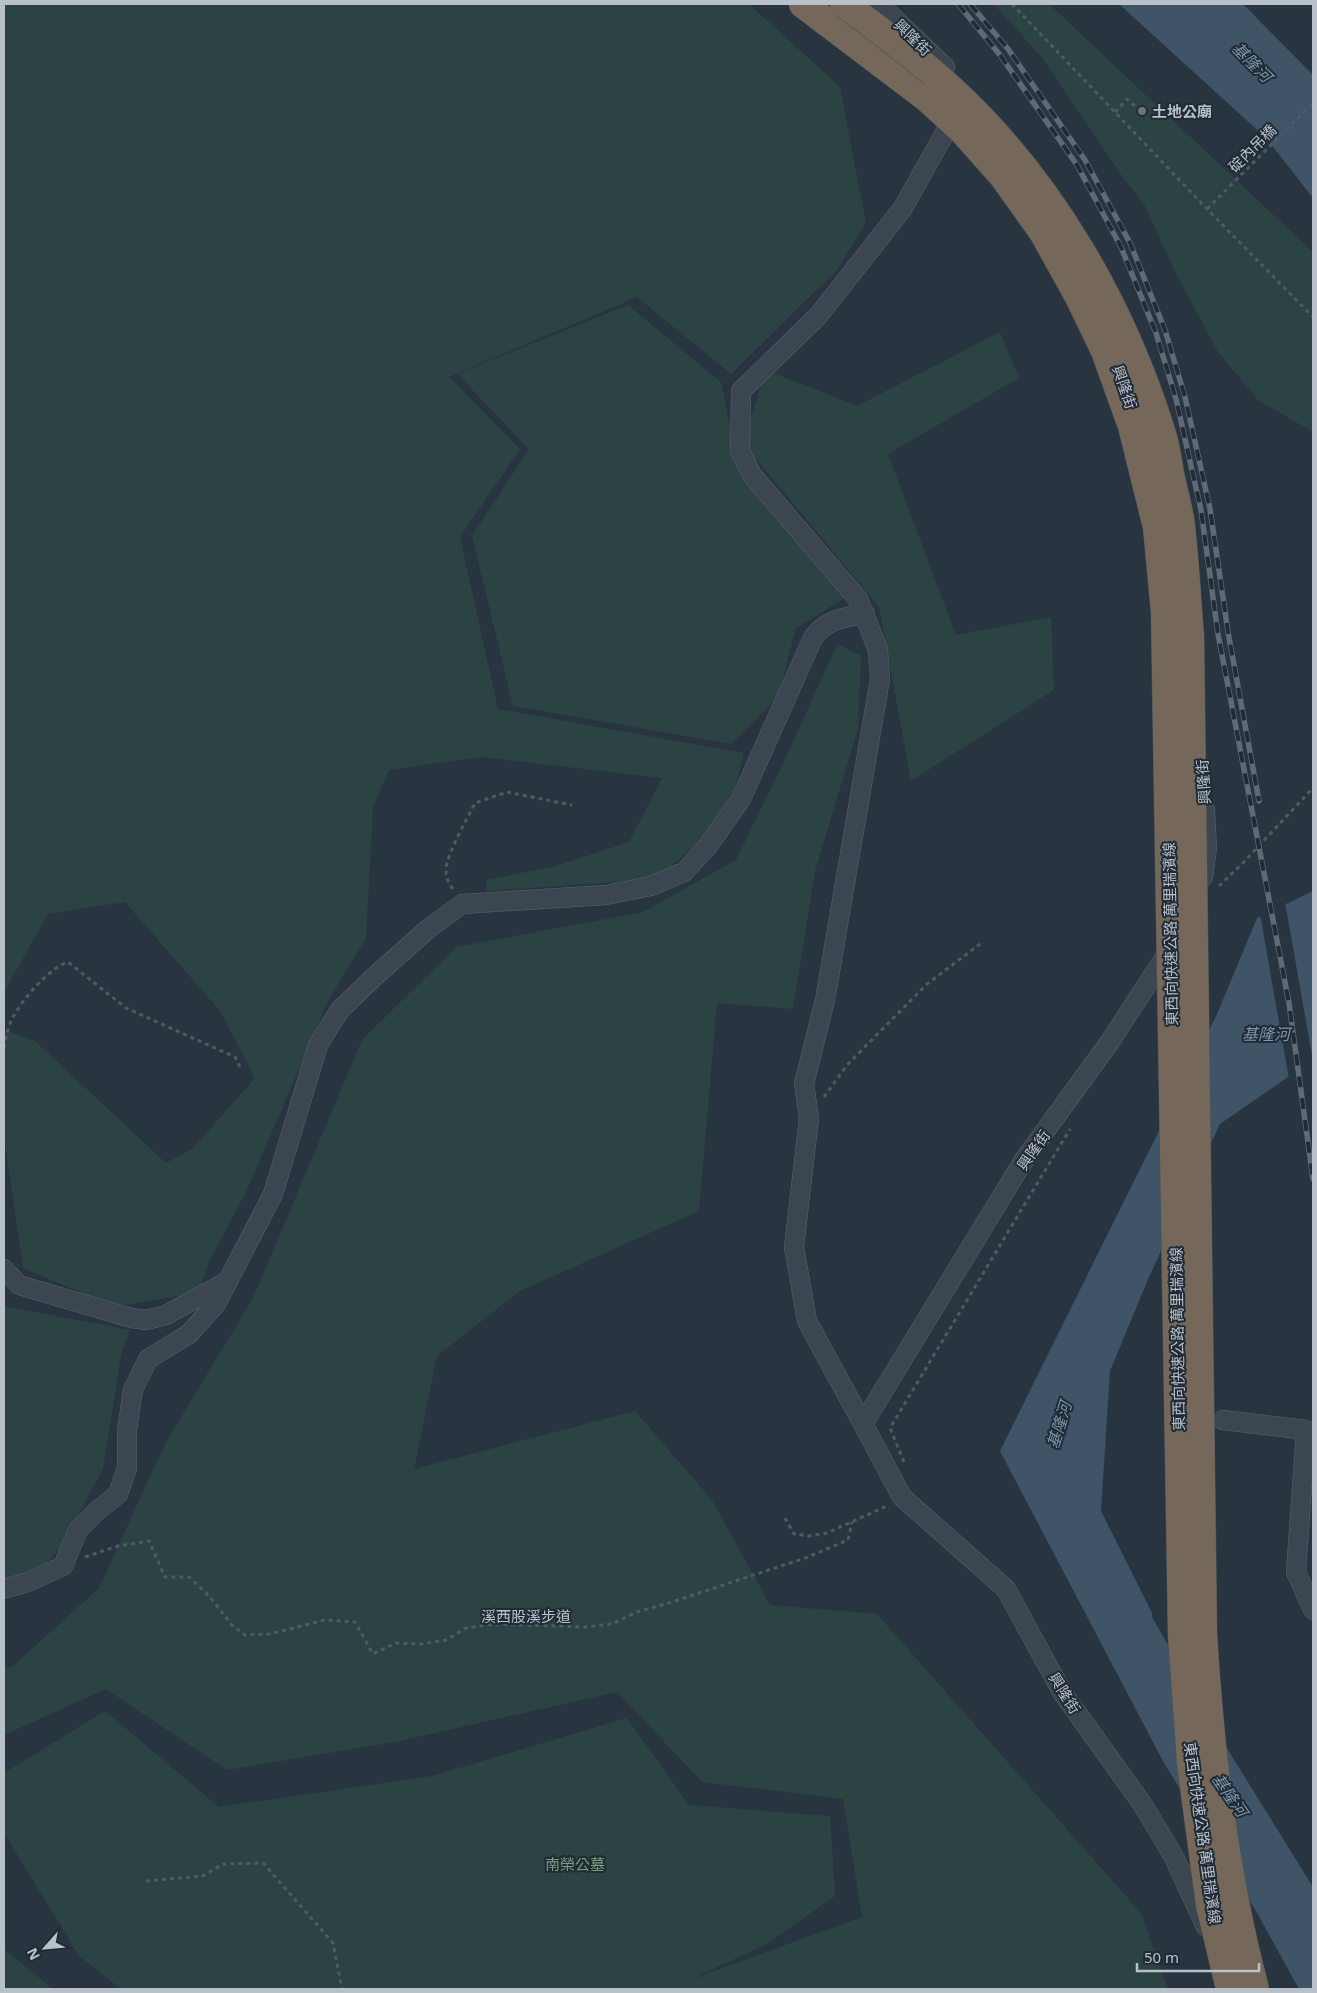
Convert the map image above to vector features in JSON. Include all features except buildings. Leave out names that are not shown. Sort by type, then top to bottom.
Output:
[{"type":"highway","name":"東西向快速公路 萬里瑞濱線","points":[[804,4],[926,98],[963,131],[1003,176],[1043,232],[1079,297],[1105,351],[1132,426],[1157,527],[1165,612],[1182,1635],[1192,1773],[1210,1905],[1230,1989]]},
{"type":"highway","name":"東西向快速公路 萬里瑞濱線","points":[[844,4],[908,52],[952,90],[988,126],[1030,177],[1061,220],[1096,275],[1131,347],[1164,444],[1181,525],[1190,636],[1204,1643],[1213,1756],[1228,1863],[1255,1989]]},
{"type":"street","name":"興隆街","points":[[864,1424],[1024,1160],[1109,1043],[1200,904],[1207,848],[1193,627],[1144,439],[1101,316],[1068,253],[968,91],[879,4]]},
{"type":"street","name":"興隆街","points":[[968,91],[904,208],[818,316],[741,391],[740,451],[752,475],[852,591],[865,614],[878,650],[880,679],[825,1000],[804,1084],[809,1118],[794,1248],[807,1321],[864,1424],[902,1498],[1006,1589],[1062,1692],[1143,1805],[1174,1857],[1204,1921],[1230,1989]]},
{"type":"street","points":[[4,1589],[28,1582],[63,1566],[78,1530],[118,1494],[128,1468],[127,1430],[133,1390],[148,1359],[189,1334],[216,1304],[273,1194],[318,1045],[340,1011],[373,978],[428,929],[462,904],[606,896],[651,886],[684,872],[708,846],[742,799],[818,630],[827,624],[848,616],[865,614]]},
{"type":"street","points":[[4,1269],[20,1285],[131,1318],[146,1320],[166,1315],[228,1281]]},
{"type":"street","points":[[1223,1420],[1306,1430],[1296,1572],[1313,1610]]},
{"type":"path","points":[[1012,4],[1207,209],[1313,317]]},
{"type":"path","points":[[1115,112],[1127,98],[1135,106]]},
{"type":"path","name":"碇內吊橋","points":[[1207,209],[1313,103]]},
{"type":"path","points":[[1200,904],[1243,863],[1313,788]]},
{"type":"path","points":[[462,904],[446,878],[445,869],[475,803],[507,792],[572,805]]},
{"type":"path","points":[[809,1118],[853,1058],[927,984],[980,944]]},
{"type":"path","points":[[4,1048],[12,1018],[43,978],[58,965],[68,962],[126,1008],[235,1057],[241,1069]]},
{"type":"path","points":[[908,1470],[890,1428],[1071,1128]]},
{"type":"path","points":[[785,1518],[794,1534],[809,1536],[827,1533],[902,1498]]},
{"type":"path","name":"溪西股溪步道","points":[[67,1555],[87,1558],[118,1546],[148,1541],[165,1577],[189,1577],[232,1625],[245,1635],[270,1634],[325,1620],[356,1622],[373,1654],[396,1643],[421,1644],[446,1640],[466,1628],[496,1624],[586,1627],[612,1624],[637,1612],[754,1576],[840,1544],[848,1540],[852,1522]]},
{"type":"path","points":[[146,1881],[203,1876],[223,1864],[263,1863],[333,1943],[342,1989]]},
{"type":"green space","points":[[4,4],[749,4],[840,87],[866,223],[838,269],[731,374],[637,297],[449,377],[520,449],[460,537],[498,709],[744,753],[735,788],[703,839],[662,874],[620,882],[486,891],[486,880],[556,866],[629,842],[662,778],[481,757],[389,770],[373,807],[366,938],[328,1001],[248,1188],[209,1262],[199,1292],[115,1307],[23,1268],[4,1136],[4,1030],[35,1041],[166,1163],[193,1148],[255,1078],[220,1011],[125,902],[48,914],[4,992]]},
{"type":"green space","points":[[994,4],[1049,4],[1313,252],[1313,432],[1258,400],[1218,352],[1173,268],[1144,204],[1124,179],[1043,59]]},
{"type":"green space","points":[[628,305],[721,382],[739,472],[848,596],[796,628],[778,697],[731,744],[513,706],[472,536],[529,449],[457,374]]},
{"type":"green space","points":[[1000,332],[1019,378],[888,454],[956,635],[1051,617],[1054,690],[911,781],[879,607],[743,443],[766,370],[857,406]]},
{"type":"green space","name":"南榮公墓","points":[[837,644],[861,656],[858,729],[815,871],[793,1009],[717,1003],[699,1211],[520,1291],[437,1356],[414,1469],[635,1411],[712,1500],[770,1605],[877,1614],[1141,1913],[1168,1989],[121,1989],[79,1956],[4,1833],[4,1773],[105,1711],[219,1807],[432,1776],[627,1718],[689,1805],[830,1816],[835,1896],[767,1944],[687,1981],[862,1917],[843,1799],[702,1782],[617,1692],[395,1742],[227,1770],[106,1689],[4,1735],[4,1669],[12,1667],[99,1588],[166,1442],[253,1298],[362,1040],[456,947],[643,912],[736,860],[789,751]]},
{"type":"green space","points":[[4,1306],[130,1330],[121,1355],[103,1469],[60,1548],[18,1593],[4,1598]]},
{"type":"green space","points":[[4,1949],[53,1989],[4,1989]]},
{"type":"water","name":"基隆河","points":[[1119,4],[1243,4],[1313,75],[1313,198],[1266,138]]},
{"type":"water","name":"基隆河","points":[[1313,891],[1313,1061],[1220,1124],[1149,1277],[1110,1371],[1101,1511],[1152,1613],[1152,1617],[1233,1758],[1313,1887],[1313,1989],[1299,1989],[1256,1911],[1164,1763],[1000,1451],[1217,1014],[1257,918]]},
{"type":"pier","points":[[1285,902],[1313,1061],[1313,1064],[1289,1079],[1260,914]]},
{"type":"railway","points":[[958,4],[1000,55],[1077,165],[1121,247],[1156,333],[1176,399],[1201,510],[1218,634],[1289,1003],[1313,1179]]},
{"type":"railway","points":[[970,4],[1008,49],[1085,160],[1130,243],[1165,330],[1185,397],[1210,509],[1228,632],[1259,801]]},
{"type":"place","name":"土地公廟","points":[[1142,111]]}]
